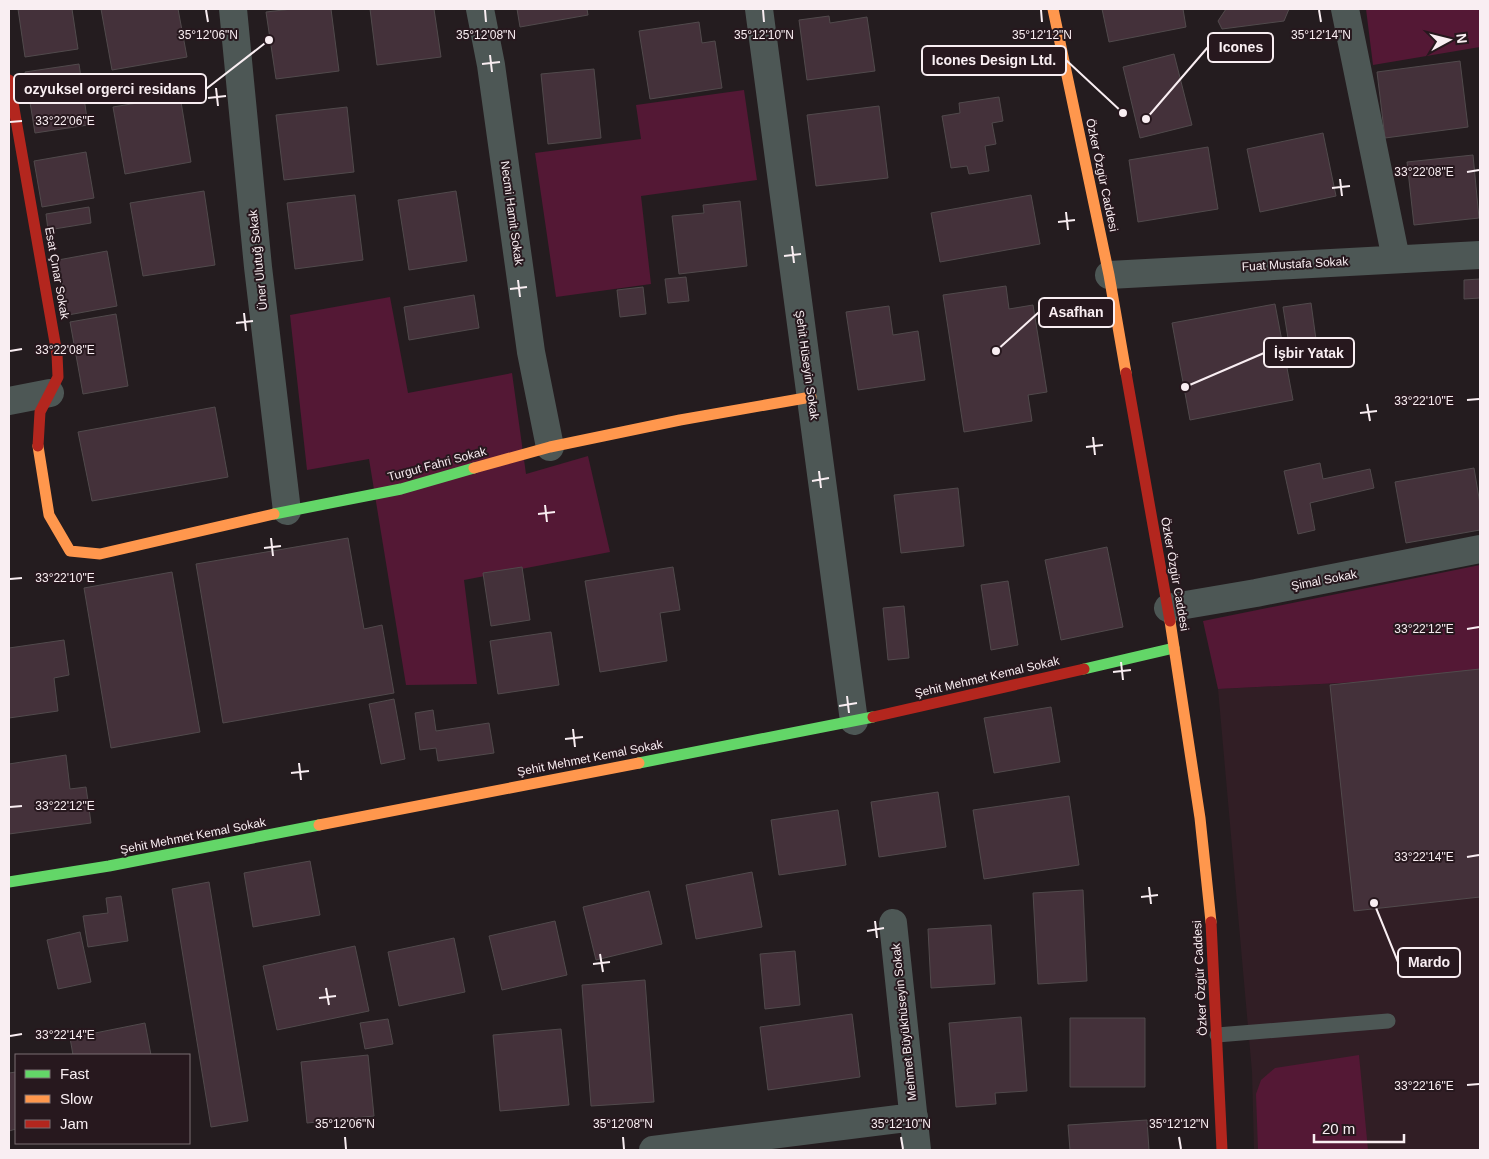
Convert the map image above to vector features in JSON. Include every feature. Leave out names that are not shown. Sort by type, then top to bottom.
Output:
[{"type":"street","name":"Üner Ulutuğ Sokak","points":[[233,9],[258,267],[287,511]]},
{"type":"street","name":"Necmi Hamit Sokak","points":[[480,9],[491,65],[531,352],[550,447]]},
{"type":"street","name":"Şehit Hüseyin Sokak","points":[[759,9],[854,721]]},
{"type":"street","name":"Özker Özgür Caddesi","points":[[1053,9],[1109,275],[1168,608],[1200,818],[1212,936],[1222,1150]]},
{"type":"street","points":[[1345,9],[1396,259]]},
{"type":"street","name":"Esat Çınar Sokak","points":[[9,80],[57,354],[58,376],[40,412],[38,447],[49,515],[70,551]]},
{"type":"street","name":"Fuat Mustafa Sokak","points":[[1109,275],[1480,255]]},
{"type":"street","points":[[9,400],[50,394]]},
{"type":"street","name":"Turgut Fahri Sokak","points":[[70,551],[100,554],[287,511],[401,489],[550,447],[680,420],[811,398]]},
{"type":"street","name":"Şimal Sokak","points":[[1168,608],[1480,549]]},
{"type":"street","name":"Şehit Mehmet Kemal Sokak","points":[[9,882],[119,864],[854,721],[1174,648]]},
{"type":"street","name":"Mehmet Büyükhüseyin Sokak","points":[[893,923],[917,1150]]},
{"type":"street","points":[[653,1150],[914,1117]]},
{"type":"lane","points":[[1217,1035],[1388,1021]]},
{"type":"shaded area","points":[[1366,9],[1480,9],[1480,47],[1373,65]]},
{"type":"shaded area","points":[[744,90],[757,180],[641,196],[651,284],[556,297],[535,153],[641,139],[636,105]]},
{"type":"shaded area","points":[[390,297],[408,393],[512,373],[526,474],[588,456],[610,552],[464,580],[477,684],[406,685],[369,459],[307,470],[290,315]]},
{"type":"shaded area","points":[[1480,565],[1480,676],[1218,689],[1203,621]]},
{"type":"shaded area","points":[[1480,676],[1480,1150],[1254,1150],[1252,1072],[1218,689]]},
{"type":"shaded area","points":[[1359,1055],[1368,1150],[1258,1150],[1256,1094],[1261,1080],[1275,1068]]},
{"type":"building","points":[[18,9],[72,9],[78,49],[25,57]]},
{"type":"building","points":[[101,9],[178,9],[187,57],[112,70]]},
{"type":"building","points":[[292,9],[331,9],[339,71],[276,79],[266,12]]},
{"type":"building","points":[[370,9],[434,9],[441,57],[377,65]]},
{"type":"building","points":[[517,9],[587,9],[588,15],[520,27]]},
{"type":"building","points":[[1102,9],[1183,9],[1186,27],[1109,42]]},
{"type":"building","points":[[1226,9],[1289,9],[1284,21],[1222,29],[1218,21]]},
{"type":"building","points":[[829,16],[830,23],[867,17],[875,71],[807,80],[799,20]]},
{"type":"building","points":[[699,22],[702,43],[715,41],[722,88],[650,99],[639,31]]},
{"type":"building","points":[[1174,54],[1192,125],[1140,138],[1123,67]]},
{"type":"building","points":[[1460,61],[1468,127],[1385,138],[1377,72]]},
{"type":"building","points":[[79,64],[88,125],[35,133],[25,72]]},
{"type":"building","points":[[594,69],[601,138],[548,144],[541,74]]},
{"type":"building","points":[[180,96],[191,162],[125,174],[113,107]]},
{"type":"building","points":[[999,97],[1003,121],[992,123],[996,144],[985,146],[989,171],[969,174],[967,166],[951,168],[942,116],[960,113],[959,103]]},
{"type":"building","points":[[879,106],[888,178],[816,186],[807,115]]},
{"type":"building","points":[[347,107],[354,172],[284,180],[276,115]]},
{"type":"building","points":[[1323,133],[1336,196],[1260,212],[1247,149]]},
{"type":"building","points":[[1208,147],[1218,209],[1138,222],[1129,160]]},
{"type":"building","points":[[86,152],[94,198],[42,207],[34,161]]},
{"type":"building","points":[[1473,155],[1479,218],[1414,225],[1407,162]]},
{"type":"building","points":[[204,191],[215,265],[143,276],[130,203]]},
{"type":"building","points":[[456,191],[467,261],[409,270],[398,200]]},
{"type":"building","points":[[355,195],[363,260],[295,269],[287,203]]},
{"type":"building","points":[[1031,195],[1040,244],[940,262],[931,213]]},
{"type":"building","points":[[740,201],[747,266],[679,274],[672,216],[704,213],[703,205]]},
{"type":"building","points":[[89,207],[91,223],[48,230],[46,214]]},
{"type":"building","points":[[107,251],[117,306],[68,315],[58,260]]},
{"type":"building","points":[[686,277],[689,301],[668,303],[665,279]]},
{"type":"building","points":[[1480,279],[1480,298],[1464,299],[1464,280]]},
{"type":"building","points":[[1006,286],[1009,309],[1033,305],[1047,392],[1028,395],[1032,421],[964,432],[943,295]]},
{"type":"building","points":[[643,287],[646,314],[620,317],[617,290]]},
{"type":"building","points":[[474,295],[479,328],[409,340],[404,307]]},
{"type":"building","points":[[1311,303],[1318,354],[1291,357],[1283,307]]},
{"type":"building","points":[[1275,304],[1293,400],[1190,420],[1172,323]]},
{"type":"building","points":[[889,306],[893,335],[918,331],[925,380],[858,390],[846,312]]},
{"type":"building","points":[[116,314],[128,386],[83,394],[70,322]]},
{"type":"building","points":[[215,407],[228,477],[92,501],[78,432]]},
{"type":"building","points":[[1320,463],[1323,479],[1370,469],[1374,488],[1310,503],[1315,530],[1298,534],[1284,471]]},
{"type":"building","points":[[1474,468],[1480,504],[1480,530],[1406,543],[1395,482]]},
{"type":"building","points":[[958,488],[964,546],[901,553],[894,495]]},
{"type":"building","points":[[348,538],[364,629],[382,625],[394,693],[223,723],[196,564]]},
{"type":"building","points":[[1107,547],[1123,627],[1061,640],[1045,560]]},
{"type":"building","points":[[522,567],[530,620],[491,626],[483,573]]},
{"type":"building","points":[[673,567],[680,610],[660,613],[667,661],[600,672],[585,581]]},
{"type":"building","points":[[172,572],[200,732],[111,748],[84,588]]},
{"type":"building","points":[[1008,581],[1018,645],[991,650],[981,585]]},
{"type":"building","points":[[904,606],[909,658],[888,660],[883,608]]},
{"type":"building","points":[[551,632],[559,685],[498,694],[490,641]]},
{"type":"building","points":[[64,640],[69,675],[54,678],[58,711],[9,718],[9,648]]},
{"type":"building","points":[[1480,669],[1480,897],[1354,911],[1330,685]]},
{"type":"building","points":[[394,699],[405,759],[381,764],[369,704]]},
{"type":"building","points":[[1051,707],[1060,762],[994,773],[984,718]]},
{"type":"building","points":[[433,710],[436,731],[489,723],[494,753],[438,761],[436,748],[420,750],[415,713]]},
{"type":"building","points":[[66,755],[70,789],[86,787],[91,823],[9,834],[9,764]]},
{"type":"building","points":[[938,792],[946,847],[879,857],[871,802]]},
{"type":"building","points":[[1069,796],[1079,865],[984,879],[973,810]]},
{"type":"building","points":[[838,810],[846,865],[779,875],[771,820]]},
{"type":"building","points":[[310,861],[320,915],[253,927],[244,873]]},
{"type":"building","points":[[752,872],[762,927],[696,939],[686,885]]},
{"type":"building","points":[[209,882],[248,1121],[211,1127],[172,889]]},
{"type":"building","points":[[1083,890],[1087,981],[1038,984],[1033,893]]},
{"type":"building","points":[[649,891],[662,944],[596,960],[583,907]]},
{"type":"building","points":[[121,896],[128,941],[88,947],[83,916],[108,913],[106,898]]},
{"type":"building","points":[[555,921],[567,975],[502,990],[489,936]]},
{"type":"building","points":[[991,925],[995,984],[931,988],[928,929]]},
{"type":"building","points":[[80,932],[91,982],[58,989],[47,940]]},
{"type":"building","points":[[454,938],[465,992],[399,1006],[388,952]]},
{"type":"building","points":[[355,946],[369,1011],[277,1030],[263,966]]},
{"type":"building","points":[[795,951],[800,1005],[765,1009],[760,954]]},
{"type":"building","points":[[645,980],[654,1102],[591,1106],[582,985]]},
{"type":"building","points":[[852,1014],[860,1077],[768,1090],[760,1027]]},
{"type":"building","points":[[1021,1017],[1027,1091],[995,1093],[996,1104],[956,1107],[949,1023]]},
{"type":"building","points":[[1070,1018],[1145,1018],[1145,1087],[1070,1087]]},
{"type":"building","points":[[388,1019],[393,1044],[365,1049],[360,1023]]},
{"type":"building","points":[[145,1023],[151,1054],[73,1054],[70,1038]]},
{"type":"building","points":[[561,1029],[569,1105],[500,1111],[493,1035]]},
{"type":"building","points":[[368,1055],[374,1116],[307,1123],[301,1062]]},
{"type":"building","points":[[15,1072],[15,1129],[9,1131],[9,1073]]},
{"type":"building","points":[[1147,1120],[1149,1150],[1070,1150],[1068,1125]]},
{"type":"traffic: fast","points":[[274,514],[401,489],[474,468]]},
{"type":"traffic: fast","points":[[1084,669],[1174,648]]},
{"type":"traffic: fast","points":[[639,763],[873,717]]},
{"type":"traffic: fast","points":[[9,882],[109,866],[319,825]]},
{"type":"traffic: slow","points":[[1053,9],[1109,275],[1126,373]]},
{"type":"traffic: slow","points":[[474,468],[550,447],[680,420],[811,397]]},
{"type":"traffic: slow","points":[[38,446],[49,515],[70,551],[100,554],[274,514]]},
{"type":"traffic: slow","points":[[1170,621],[1200,818],[1211,922]]},
{"type":"traffic: slow","points":[[319,825],[639,763]]},
{"type":"traffic: jam","points":[[9,80],[57,354],[58,377],[40,412],[38,446]]},
{"type":"traffic: jam","points":[[1126,373],[1170,621]]},
{"type":"traffic: jam","points":[[873,717],[1084,669]]},
{"type":"traffic: jam","points":[[1211,922],[1222,1150]]},
{"type":"place","name":"ozyuksel orgerci residans","points":[[269,40]]},
{"type":"place","name":"Icones Design Ltd.","points":[[1123,113]]},
{"type":"place","name":"Icones","points":[[1146,119]]},
{"type":"place","name":"Asafhan","points":[[996,351]]},
{"type":"place","name":"İşbir Yatak","points":[[1185,387]]},
{"type":"place","name":"Mardo","points":[[1374,903]]}]
